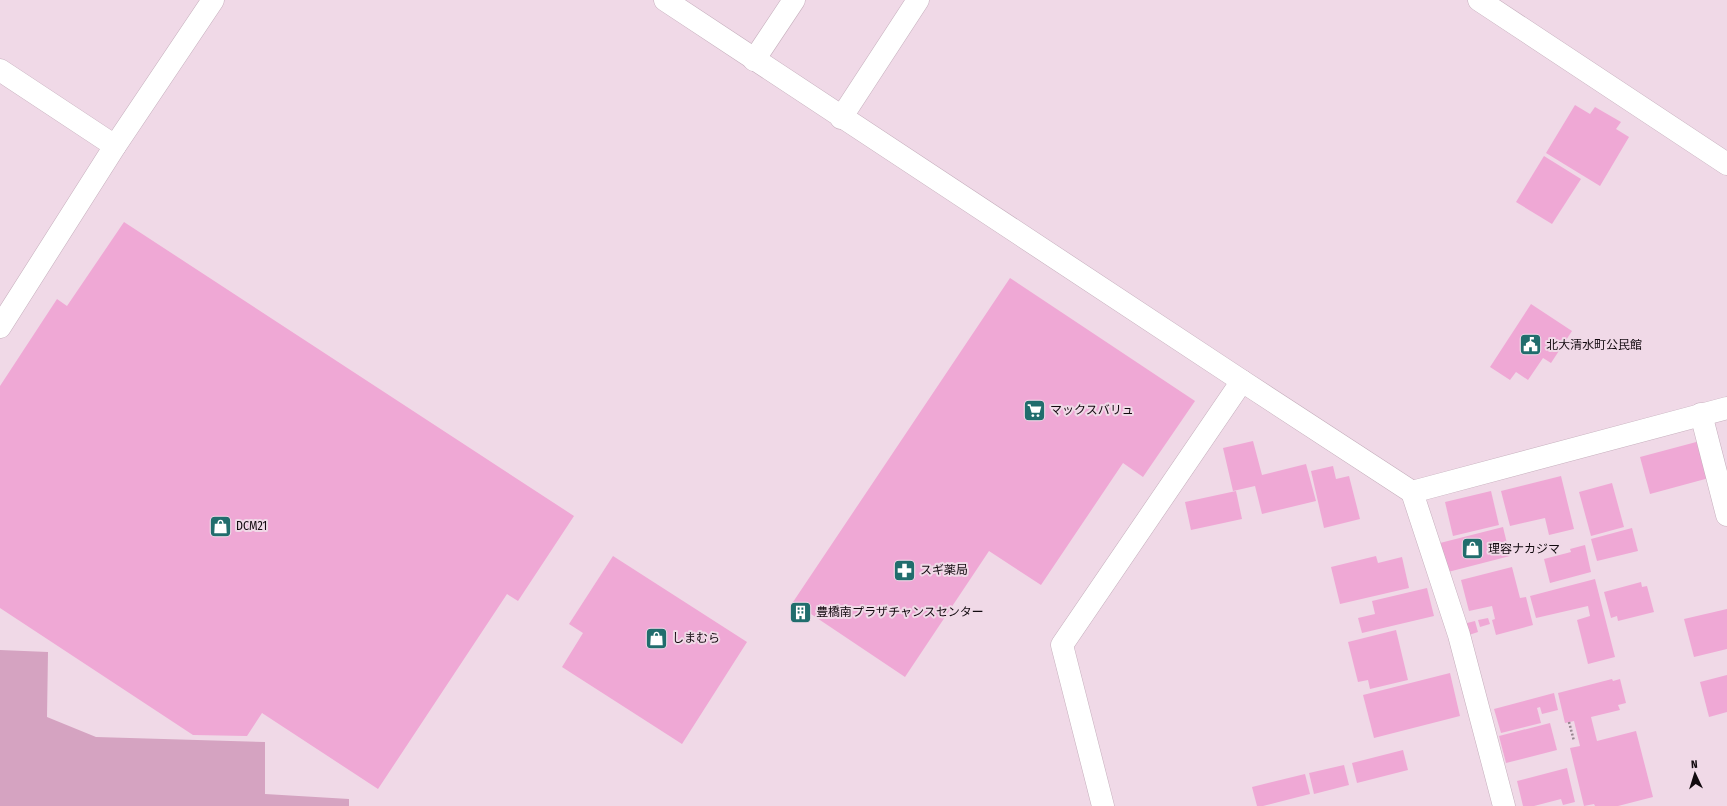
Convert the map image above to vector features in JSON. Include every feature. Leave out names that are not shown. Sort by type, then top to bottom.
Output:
[{"type":"street","points":[[0,327],[115,146],[213,0]]},
{"type":"street","points":[[665,0],[841,118],[1412,492],[1459,635],[1504,806]]},
{"type":"street","points":[[754,60],[794,0]]},
{"type":"street","points":[[841,118],[918,0]]},
{"type":"street","points":[[1479,0],[1727,164]]},
{"type":"street","points":[[0,70],[115,146]]},
{"type":"street","points":[[1103,806],[1062,645],[1242,381]]},
{"type":"street","points":[[1412,492],[1727,408]]},
{"type":"street","points":[[1701,414],[1727,515]]},
{"type":"path","points":[[1569,722],[1574,741]]},
{"type":"shaded area","points":[[0,650],[48,652],[47,717],[96,737],[265,742],[265,794],[349,799],[349,806],[0,806]]},
{"type":"building","points":[[1575,105],[1590,114],[1595,107],[1621,122],[1616,129],[1629,137],[1600,186],[1546,153]]},
{"type":"building","points":[[1544,156],[1581,179],[1552,224],[1516,202]]},
{"type":"building","points":[[124,222],[574,516],[518,601],[507,594],[378,789],[262,713],[247,736],[193,735],[0,608],[0,386],[57,299],[67,306]]},
{"type":"building","points":[[1010,278],[1195,401],[1143,477],[1123,463],[1041,585],[989,551],[905,677],[808,612],[802,620],[791,613],[797,605],[793,602]]},
{"type":"building","points":[[1531,304],[1572,331],[1551,363],[1543,358],[1528,380],[1516,372],[1510,380],[1490,367]]},
{"type":"building","points":[[1253,441],[1262,475],[1306,464],[1316,501],[1262,514],[1255,486],[1233,491],[1223,448]]},
{"type":"building","points":[[1700,441],[1709,478],[1650,494],[1640,457]]},
{"type":"building","points":[[1333,466],[1336,479],[1349,476],[1360,519],[1324,528],[1311,471]]},
{"type":"building","points":[[1561,476],[1574,529],[1549,535],[1545,518],[1510,526],[1501,491]]},
{"type":"building","points":[[1612,483],[1624,527],[1591,536],[1579,492]]},
{"type":"building","points":[[1236,491],[1242,519],[1191,530],[1185,502]]},
{"type":"building","points":[[1491,491],[1499,525],[1453,536],[1445,502]]},
{"type":"building","points":[[1503,527],[1510,556],[1448,572],[1440,543]]},
{"type":"building","points":[[1632,528],[1638,551],[1597,561],[1591,539]]},
{"type":"building","points":[[1585,545],[1591,572],[1550,583],[1544,559],[1571,552],[1570,549]]},
{"type":"building","points":[[613,556],[747,642],[682,744],[562,667],[583,633],[569,624]]},
{"type":"building","points":[[1376,556],[1378,563],[1402,557],[1409,588],[1340,604],[1331,567]]},
{"type":"building","points":[[1512,567],[1520,598],[1526,597],[1533,625],[1496,635],[1492,620],[1495,619],[1492,606],[1469,611],[1461,580]]},
{"type":"building","points":[[1595,579],[1615,657],[1588,664],[1577,620],[1590,616],[1588,606],[1536,618],[1530,596]]},
{"type":"building","points":[[1641,582],[1642,587],[1647,586],[1654,612],[1618,621],[1617,616],[1611,618],[1604,592]]},
{"type":"building","points":[[1427,588],[1434,616],[1362,633],[1358,618],[1375,614],[1372,601]]},
{"type":"building","points":[[1727,609],[1727,649],[1694,657],[1684,619]]},
{"type":"building","points":[[1488,618],[1490,624],[1480,627],[1478,620]]},
{"type":"building","points":[[1475,621],[1478,632],[1466,636],[1463,624]]},
{"type":"building","points":[[1396,630],[1408,680],[1370,689],[1368,680],[1358,682],[1348,642]]},
{"type":"building","points":[[1450,673],[1460,716],[1374,738],[1363,695]]},
{"type":"building","points":[[1727,675],[1727,712],[1709,717],[1700,682]]},
{"type":"building","points":[[1612,679],[1613,681],[1620,679],[1626,703],[1618,705],[1620,710],[1591,717],[1597,741],[1636,731],[1653,797],[1618,806],[1595,806],[1594,804],[1584,806],[1570,748],[1580,746],[1574,721],[1565,723],[1558,693]]},
{"type":"building","points":[[1554,693],[1558,710],[1542,714],[1540,707],[1537,708],[1541,723],[1501,733],[1494,709]]},
{"type":"building","points":[[1550,723],[1557,750],[1506,763],[1499,736]]},
{"type":"building","points":[[1403,750],[1408,770],[1357,783],[1352,763]]},
{"type":"building","points":[[1344,765],[1349,785],[1314,794],[1309,773]]},
{"type":"building","points":[[1567,768],[1575,802],[1563,805],[1561,799],[1534,806],[1523,806],[1517,781]]},
{"type":"building","points":[[1305,774],[1310,794],[1263,806],[1257,806],[1252,787]]},
{"type":"place","name":"北大清水町公民館","points":[[1530,345]]},
{"type":"place","name":"マックスバリュ","points":[[1034,410]]},
{"type":"place","name":"DCM21","points":[[220,526]]},
{"type":"place","name":"理容ナカジマ","points":[[1473,549]]},
{"type":"place","name":"スギ薬局","points":[[905,570]]},
{"type":"place","name":"豊橋南プラザチャンスセンター","points":[[800,612]]},
{"type":"place","name":"しまむら","points":[[657,638]]}]
